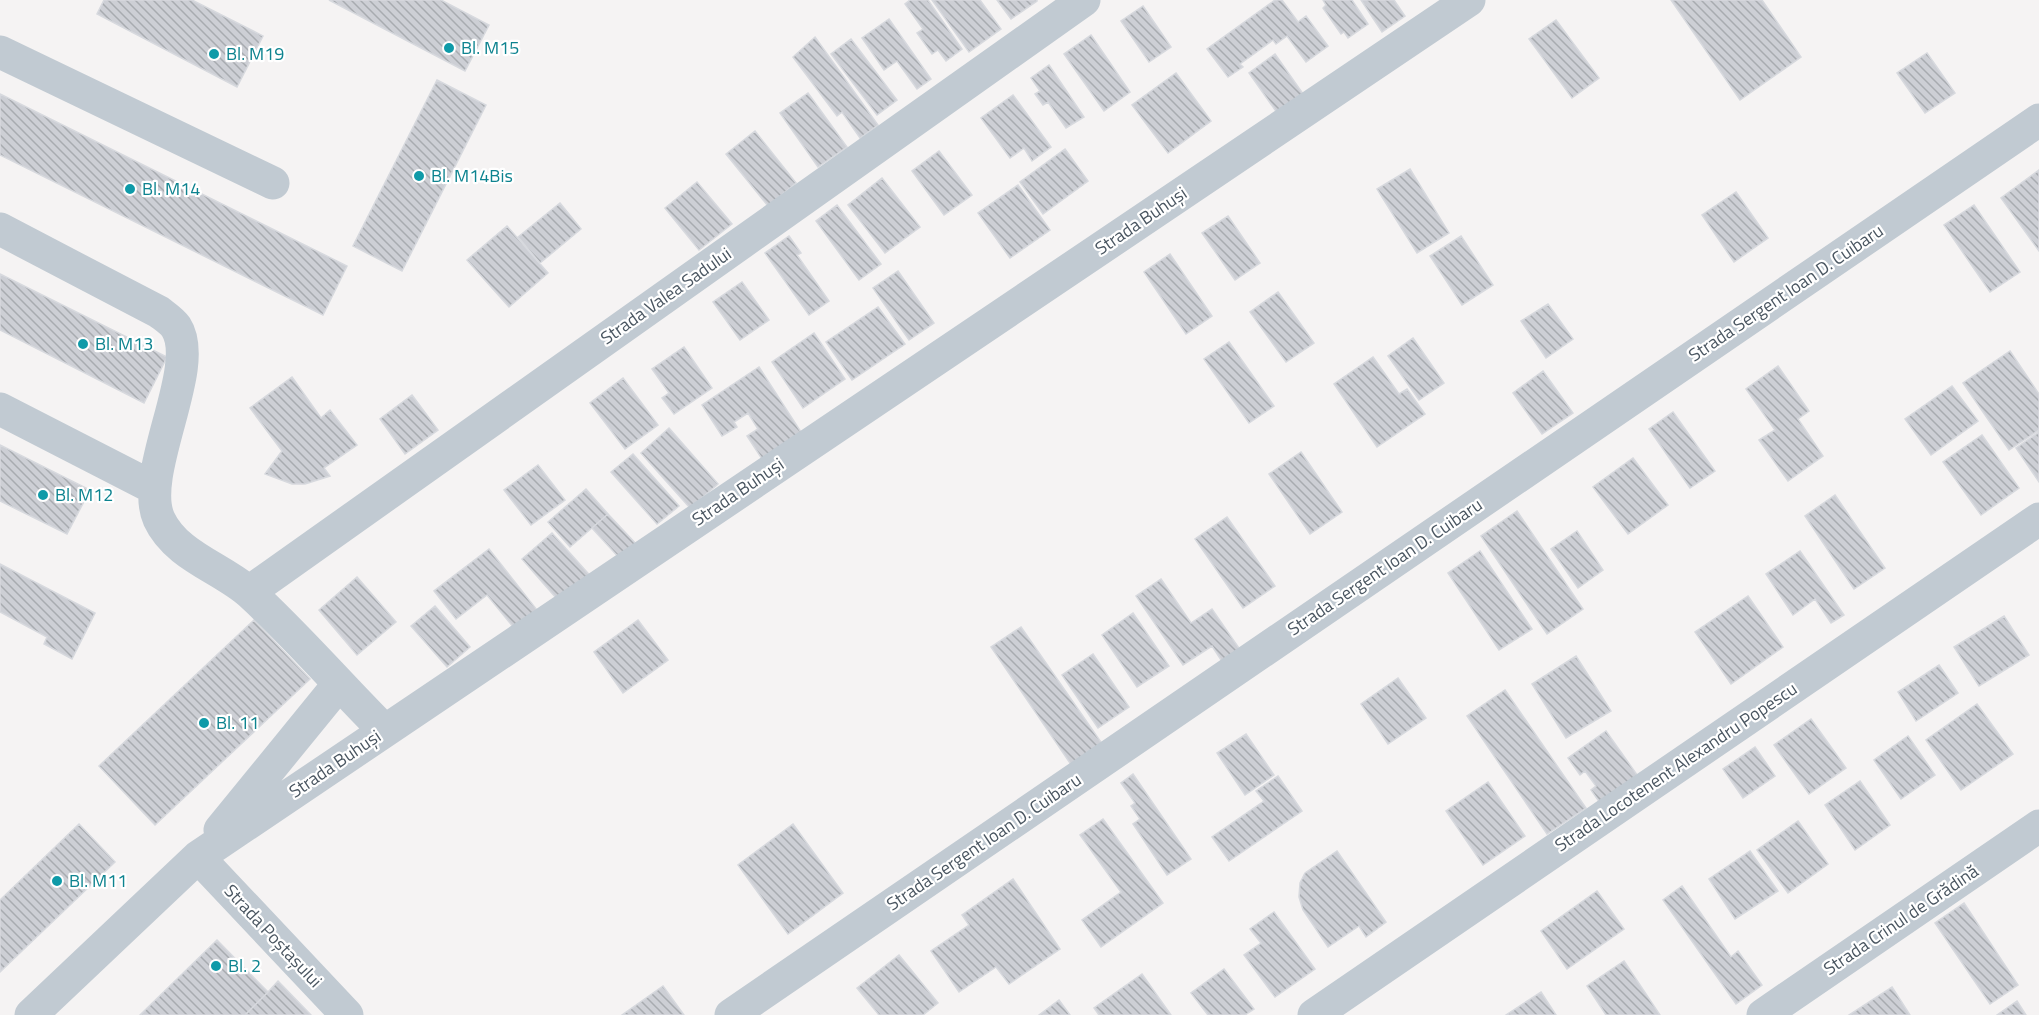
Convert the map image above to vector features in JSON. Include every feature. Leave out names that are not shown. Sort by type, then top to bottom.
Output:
[{"type":"street","name":"Strada Valea Sadului","points":[[249,592],[1084,0]]},
{"type":"street","name":"Strada Buhuși","points":[[31,1015],[198,857],[1469,0]]},
{"type":"street","points":[[0,52],[273,183]]},
{"type":"street","name":"Strada Sergent Ioan D. Cuibaru","points":[[731,1015],[2039,120]]},
{"type":"street","points":[[0,229],[159,312],[176,326],[181,342],[182,358],[154,488],[159,519],[168,532],[196,557],[249,592],[384,730]]},
{"type":"street","points":[[0,409],[154,488]]},
{"type":"street","name":"Strada Locotenent Alexandru Popescu","points":[[1314,1015],[2039,519]]},
{"type":"street","points":[[198,857],[339,684]]},
{"type":"street","name":"Strada Crinul de Grădină","points":[[1763,1015],[2039,826]]},
{"type":"street","name":"Strada Poștașului","points":[[198,857],[347,1015]]},
{"type":"building","name":"Bl. M19","points":[[104,0],[192,0],[263,36],[237,87],[97,14]]},
{"type":"building","name":"Bl. M15","points":[[329,0],[441,0],[489,25],[465,71]]},
{"type":"building","points":[[910,0],[928,0],[962,49],[946,61],[938,50],[932,54],[917,33],[923,29],[905,4]]},
{"type":"building","points":[[932,0],[980,0],[1001,29],[969,52]]},
{"type":"building","points":[[997,0],[1037,0],[1037,1],[1011,19]]},
{"type":"building","points":[[1275,0],[1282,0],[1298,22],[1306,16],[1328,46],[1306,62],[1287,36],[1276,44],[1273,40],[1240,64],[1243,67],[1228,77],[1207,49]]},
{"type":"building","points":[[1323,0],[1352,0],[1368,24],[1348,38],[1344,32],[1341,34],[1323,8],[1326,5]]},
{"type":"building","points":[[1361,0],[1394,0],[1405,16],[1382,32]]},
{"type":"building","points":[[1671,0],[1762,0],[1801,57],[1740,100]]},
{"type":"building","points":[[1143,6],[1171,47],[1149,62],[1121,21]]},
{"type":"building","points":[[889,19],[931,79],[917,89],[897,61],[884,70],[862,38]]},
{"type":"building","points":[[1556,20],[1599,78],[1572,98],[1529,39]]},
{"type":"building","points":[[1091,35],[1130,92],[1104,111],[1064,54]]},
{"type":"building","points":[[815,37],[878,125],[860,138],[842,112],[837,116],[793,57]]},
{"type":"building","points":[[851,39],[897,100],[877,115],[831,54]]},
{"type":"building","points":[[1927,53],[1955,93],[1925,113],[1897,73]]},
{"type":"building","points":[[1275,54],[1306,98],[1280,117],[1249,73]]},
{"type":"building","points":[[1049,65],[1084,117],[1066,128],[1048,102],[1043,105],[1035,94],[1040,91],[1031,78]]},
{"type":"building","points":[[1176,73],[1211,121],[1168,153],[1132,105]]},
{"type":"building","name":"Bl. M14Bis","points":[[437,80],[486,105],[402,271],[353,246]]},
{"type":"building","points":[[808,93],[847,147],[818,167],[780,113]]},
{"type":"building","name":"Bl. M14","points":[[0,94],[347,266],[323,315],[0,155]]},
{"type":"building","points":[[1013,95],[1051,147],[1032,161],[1024,148],[1010,158],[981,118]]},
{"type":"building","points":[[755,131],[796,183],[768,206],[726,154]]},
{"type":"building","points":[[1065,149],[1088,181],[1043,214],[1020,182]]},
{"type":"building","points":[[939,151],[972,195],[944,215],[912,171]]},
{"type":"building","points":[[1410,169],[1449,233],[1417,253],[1377,189]]},
{"type":"building","points":[[2039,170],[2039,251],[2001,198]]},
{"type":"building","points":[[882,178],[920,227],[885,253],[848,205]]},
{"type":"building","points":[[697,182],[732,224],[699,250],[665,208]]},
{"type":"building","points":[[1018,185],[1050,230],[1010,258],[978,213]]},
{"type":"building","points":[[1736,192],[1768,238],[1734,262],[1702,215]]},
{"type":"building","points":[[560,203],[581,229],[540,263],[518,237]]},
{"type":"building","points":[[837,205],[881,264],[859,280],[816,221]]},
{"type":"building","points":[[1974,205],[2020,272],[1990,292],[1944,225]]},
{"type":"building","points":[[1228,216],[1260,263],[1235,280],[1202,233]]},
{"type":"building","points":[[507,226],[548,273],[509,307],[467,260]]},
{"type":"building","points":[[789,236],[801,253],[797,255],[829,301],[809,315],[765,253]]},
{"type":"building","points":[[1461,236],[1493,285],[1462,305],[1430,256]]},
{"type":"building","points":[[1170,254],[1212,316],[1186,334],[1144,272]]},
{"type":"building","points":[[898,271],[934,323],[909,340],[873,288]]},
{"type":"building","name":"Bl. M13","points":[[0,274],[167,357],[144,403],[0,330]]},
{"type":"building","points":[[742,282],[769,320],[740,340],[713,302]]},
{"type":"building","points":[[1278,292],[1314,343],[1286,362],[1250,312]]},
{"type":"building","points":[[1548,304],[1573,339],[1546,358],[1521,321]]},
{"type":"building","points":[[878,307],[905,344],[852,380],[826,342]]},
{"type":"building","points":[[814,333],[845,379],[803,408],[772,362]]},
{"type":"building","points":[[1413,338],[1444,383],[1419,400],[1388,356]]},
{"type":"building","points":[[1229,342],[1274,406],[1249,423],[1204,359]]},
{"type":"building","points":[[684,347],[712,388],[674,414],[662,398],[669,393],[652,369]]},
{"type":"building","points":[[2010,351],[2039,394],[2039,430],[2009,450],[1963,383]]},
{"type":"building","points":[[1373,357],[1399,394],[1407,389],[1425,414],[1377,447],[1334,384]]},
{"type":"building","points":[[1778,366],[1809,411],[1798,419],[1823,456],[1788,481],[1759,440],[1775,430],[1746,389]]},
{"type":"building","points":[[759,367],[801,432],[762,459],[747,436],[758,429],[748,413],[734,422],[737,427],[722,436],[702,405]]},
{"type":"building","points":[[1543,371],[1573,413],[1542,434],[1513,393]]},
{"type":"building","points":[[292,377],[321,418],[330,410],[357,445],[324,468],[330,476],[305,484],[292,484],[265,474],[282,451],[250,408]]},
{"type":"building","points":[[623,378],[658,425],[625,449],[590,403]]},
{"type":"building","points":[[1952,386],[1978,421],[1931,455],[1905,419]]},
{"type":"building","points":[[412,395],[438,430],[405,454],[380,419]]},
{"type":"building","points":[[1673,412],[1715,471],[1690,488],[1649,429]]},
{"type":"building","points":[[669,428],[718,484],[690,508],[641,453]]},
{"type":"building","points":[[2039,432],[2039,482],[2016,448]]},
{"type":"building","points":[[1982,435],[2019,488],[1981,515],[1943,462]]},
{"type":"building","name":"Bl. M12","points":[[0,445],[90,490],[67,534],[0,501]]},
{"type":"building","points":[[1301,452],[1342,512],[1310,534],[1269,474]]},
{"type":"building","points":[[633,454],[679,506],[657,524],[611,472]]},
{"type":"building","points":[[1633,458],[1668,505],[1628,534],[1593,487]]},
{"type":"building","points":[[538,465],[565,500],[531,525],[504,490]]},
{"type":"building","points":[[586,489],[608,514],[570,547],[548,522]]},
{"type":"building","points":[[1835,495],[1885,568],[1854,589],[1805,516]]},
{"type":"building","points":[[1517,511],[1583,609],[1547,634],[1481,536]]},
{"type":"building","points":[[608,514],[638,546],[622,561],[592,528]]},
{"type":"building","points":[[1227,517],[1275,586],[1243,608],[1195,539]]},
{"type":"building","points":[[1577,531],[1603,570],[1578,588],[1551,549]]},
{"type":"building","points":[[552,533],[594,580],[564,607],[522,559]]},
{"type":"building","points":[[489,549],[537,610],[514,628],[487,595],[456,619],[434,591]]},
{"type":"building","points":[[1480,551],[1532,629],[1499,650],[1448,573]]},
{"type":"building","points":[[1800,551],[1844,615],[1831,623],[1815,599],[1793,615],[1766,574]]},
{"type":"building","points":[[0,564],[95,613],[72,659],[44,644],[47,637],[0,612]]},
{"type":"building","points":[[357,577],[396,622],[357,655],[319,610]]},
{"type":"building","points":[[1161,579],[1191,623],[1212,609],[1241,651],[1223,663],[1212,646],[1183,665],[1136,596]]},
{"type":"building","points":[[1748,596],[1783,647],[1731,684],[1695,632]]},
{"type":"building","points":[[435,606],[470,647],[447,667],[411,626]]},
{"type":"building","points":[[1133,613],[1169,666],[1137,687],[1102,635]]},
{"type":"building","points":[[2004,616],[2029,655],[1979,686],[1954,647]]},
{"type":"building","name":"Bl. 11","points":[[254,620],[310,679],[155,825],[99,766]]},
{"type":"building","points":[[638,620],[668,660],[623,693],[594,652]]},
{"type":"building","points":[[1021,627],[1103,745],[1072,766],[991,647]]},
{"type":"building","points":[[1093,654],[1129,707],[1098,728],[1062,675]]},
{"type":"building","points":[[1576,656],[1611,711],[1566,738],[1532,684]]},
{"type":"building","points":[[1939,665],[1958,693],[1916,721],[1898,692]]},
{"type":"building","points":[[1398,678],[1426,718],[1388,744],[1361,704]]},
{"type":"building","points":[[1505,690],[1586,808],[1547,834],[1467,716]]},
{"type":"building","points":[[1977,704],[2013,754],[1961,790],[1926,740]]},
{"type":"building","points":[[1811,719],[1846,768],[1809,794],[1774,745]]},
{"type":"building","points":[[1606,731],[1640,779],[1602,806],[1591,790],[1596,786],[1585,771],[1580,775],[1568,758]]},
{"type":"building","points":[[1246,734],[1274,775],[1245,795],[1217,753]]},
{"type":"building","points":[[1908,736],[1935,775],[1901,799],[1874,760]]},
{"type":"building","points":[[1755,747],[1775,776],[1743,798],[1723,769]]},
{"type":"building","points":[[1133,774],[1191,859],[1167,875],[1133,824],[1140,819],[1131,806],[1135,803],[1121,783]]},
{"type":"building","points":[[1278,776],[1302,811],[1229,861],[1212,837],[1264,801],[1256,791]]},
{"type":"building","points":[[1860,781],[1890,825],[1855,850],[1825,805]]},
{"type":"building","points":[[1488,782],[1525,836],[1483,865],[1446,811]]},
{"type":"building","points":[[1103,819],[1163,903],[1101,947],[1082,920],[1121,892],[1080,835]]},
{"type":"building","points":[[1798,821],[1828,864],[1788,893],[1757,850]]},
{"type":"building","name":"Bl. M11","points":[[79,824],[115,862],[0,972],[0,900]]},
{"type":"building","points":[[793,824],[843,893],[788,934],[738,865]]},
{"type":"building","points":[[1337,851],[1386,922],[1366,937],[1359,926],[1328,947],[1303,910],[1299,897],[1300,883],[1305,873]]},
{"type":"building","points":[[1750,851],[1778,891],[1735,919],[1709,879]]},
{"type":"building","points":[[1013,879],[1060,949],[1009,984],[996,967],[959,992],[931,951],[969,925],[962,915]]},
{"type":"building","points":[[1682,886],[1731,957],[1738,951],[1762,985],[1736,1004],[1663,900]]},
{"type":"building","points":[[1597,891],[1624,929],[1567,969],[1541,931]]},
{"type":"building","points":[[1964,903],[2018,985],[1990,1004],[1935,923]]},
{"type":"building","points":[[1274,912],[1315,969],[1275,997],[1244,955],[1261,943],[1250,929]]},
{"type":"building","name":"Bl. 2","points":[[217,940],[268,992],[245,1015],[140,1015]]},
{"type":"building","points":[[899,955],[938,1003],[923,1015],[879,1015],[857,988]]},
{"type":"building","points":[[1624,961],[1660,1015],[1606,1015],[1587,986]]},
{"type":"building","points":[[1224,969],[1254,1009],[1245,1015],[1208,1015],[1191,993]]},
{"type":"building","points":[[1142,974],[1171,1015],[1099,1015],[1094,1008]]},
{"type":"building","points":[[278,981],[311,1015],[245,1015],[268,992]]},
{"type":"building","points":[[663,986],[684,1015],[622,1015]]},
{"type":"building","points":[[1892,987],[1910,1015],[1849,1015]]},
{"type":"building","points":[[1541,992],[1556,1015],[1506,1015]]},
{"type":"building","points":[[1059,1000],[1070,1015],[1039,1015]]},
{"type":"building","points":[[2017,1001],[2026,1015],[1997,1015]]},
{"type":"place","name":"Bl. M15","points":[[449,48]]},
{"type":"place","name":"Bl. M19","points":[[214,54]]},
{"type":"place","name":"Bl. M14Bis","points":[[419,176]]},
{"type":"place","name":"Bl. M14","points":[[130,189]]},
{"type":"place","name":"Bl. M13","points":[[83,344]]},
{"type":"place","name":"Bl. M12","points":[[43,495]]},
{"type":"place","name":"Bl. 11","points":[[204,723]]},
{"type":"place","name":"Bl. M11","points":[[57,881]]},
{"type":"place","name":"Bl. 2","points":[[216,966]]}]
